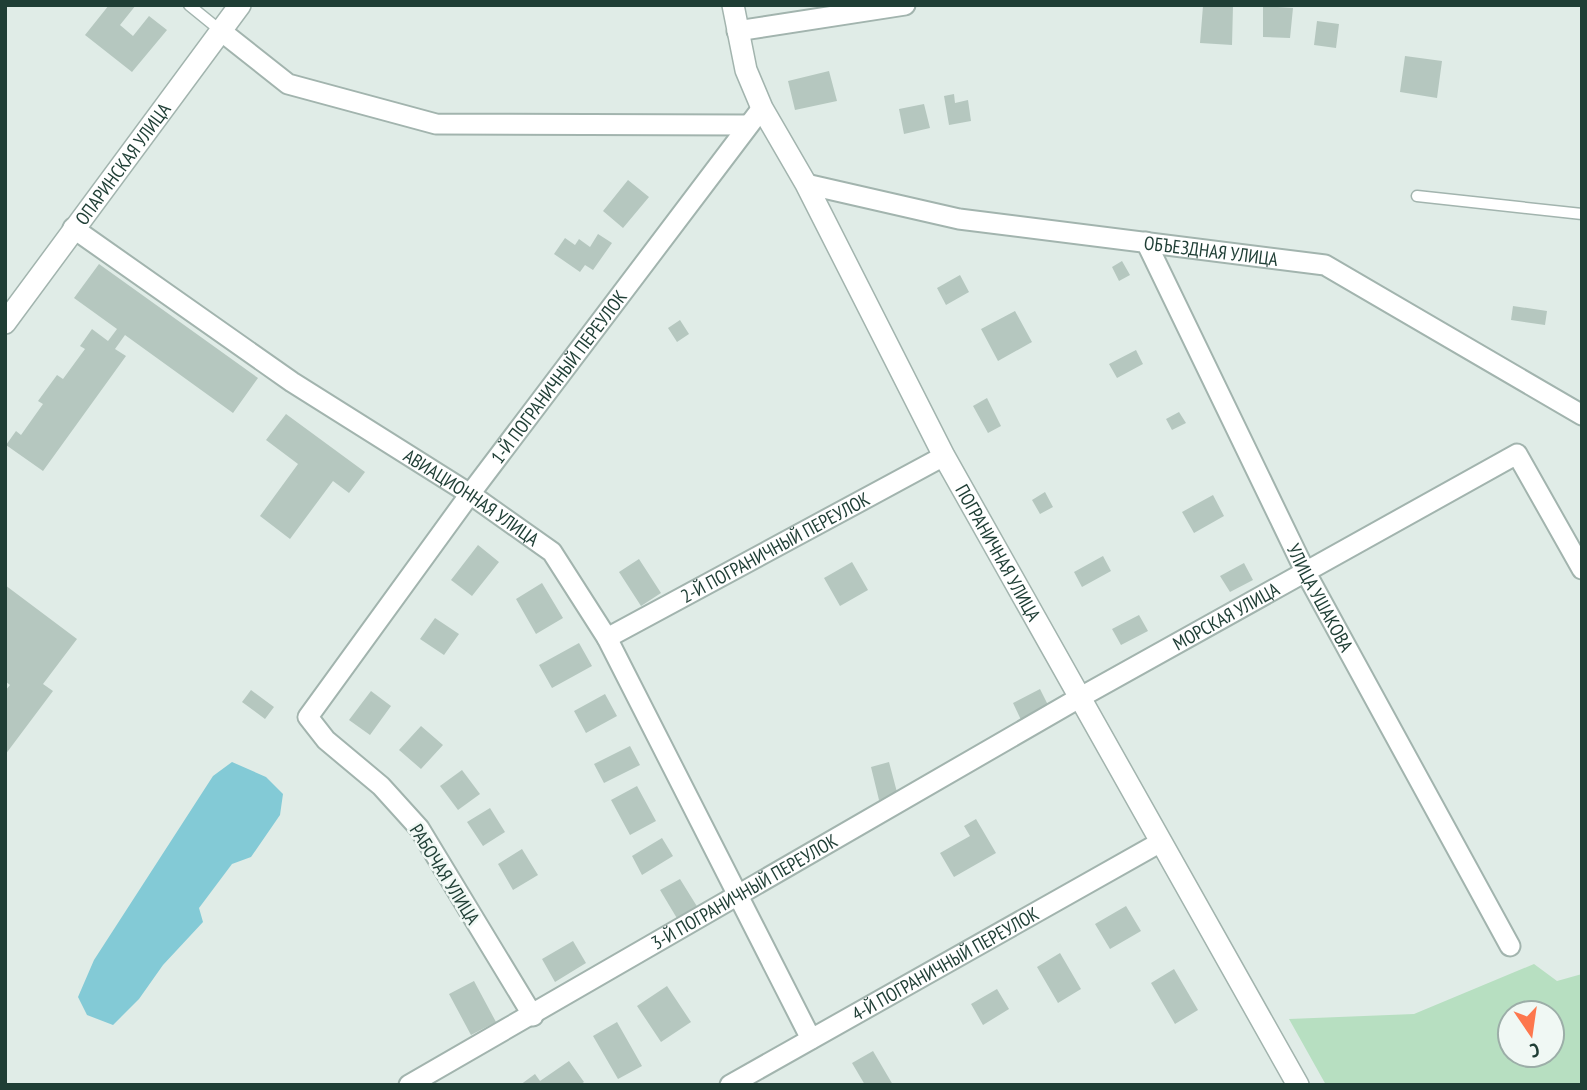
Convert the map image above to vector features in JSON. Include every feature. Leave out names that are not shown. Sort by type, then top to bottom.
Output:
[{"type":"street","name":"ОПАРИНСКАЯ УЛИЦА","points":[[8,317],[240,5]]},
{"type":"street","name":"ПОГРАНИЧНАЯ УЛИЦА","points":[[733,5],[746,69],[762,108],[806,184],[944,456],[1297,1085]]},
{"type":"street","points":[[737,31],[905,5]]},
{"type":"street","points":[[221,31],[288,84],[436,124],[746,125]]},
{"type":"street","name":"1-Й ПОГРАНИЧНЫЙ ПЕРЕУЛОК","points":[[308,717],[470,494],[746,125],[762,108]]},
{"type":"street","name":"ОБЪЕЗДНАЯ УЛИЦА","points":[[806,184],[958,219],[1325,265],[1582,415]]},
{"type":"street","name":"АВИАЦИОННАЯ УЛИЦА","points":[[73,228],[292,382],[470,494],[552,552],[607,638],[811,1039]]},
{"type":"street","name":"УЛИЦА УШАКОВА","points":[[1146,242],[1306,573],[1510,946]]},
{"type":"street","name":"МОРСКАЯ УЛИЦА","points":[[1079,698],[1517,454],[1582,569]]},
{"type":"street","name":"2-Й ПОГРАНИЧНЫЙ ПЕРЕУЛОК","points":[[607,638],[944,456]]},
{"type":"street","name":"3-Й ПОГРАНИЧНЫЙ ПЕРЕУЛОК","points":[[409,1085],[533,1016],[1079,698]]},
{"type":"street","name":"РАБОЧАЯ УЛИЦА","points":[[308,717],[326,740],[381,786],[419,828],[533,1016]]},
{"type":"street","name":"4-Й ПОГРАНИЧНЫЙ ПЕРЕУЛОК","points":[[730,1085],[1159,843]]},
{"type":"lane","points":[[189,5],[221,31]]},
{"type":"lane","points":[[1417,196],[1582,214]]},
{"type":"green space","points":[[1534,964],[1557,981],[1582,974],[1582,1085],[1326,1085],[1289,1019],[1414,1014]]},
{"type":"water","points":[[232,762],[266,777],[283,794],[280,815],[251,857],[232,864],[199,908],[203,922],[163,965],[139,999],[113,1025],[87,1015],[78,997],[94,960],[213,776]]},
{"type":"building","points":[[109,5],[136,5],[120,25],[133,36],[149,16],[167,30],[132,72],[85,35]]},
{"type":"building","points":[[1203,6],[1233,6],[1232,45],[1200,43]]},
{"type":"building","points":[[1263,6],[1293,8],[1290,38],[1263,37]]},
{"type":"building","points":[[1317,21],[1339,24],[1336,48],[1314,45]]},
{"type":"building","points":[[1405,56],[1442,61],[1437,98],[1400,92]]},
{"type":"building","points":[[829,71],[837,101],[795,110],[788,81]]},
{"type":"building","points":[[954,94],[955,103],[968,100],[971,121],[949,125],[944,96]]},
{"type":"building","points":[[924,104],[930,128],[904,134],[899,109]]},
{"type":"building","points":[[628,180],[649,197],[623,228],[603,211]]},
{"type":"building","points":[[598,234],[612,243],[593,270],[585,265],[580,272],[554,254],[565,238],[575,245],[579,239],[590,247]]},
{"type":"building","points":[[1122,261],[1130,275],[1119,281],[1112,267]]},
{"type":"building","points":[[99,264],[258,378],[233,413],[125,335],[115,349],[126,356],[43,471],[6,445],[16,431],[21,435],[43,404],[38,401],[57,375],[63,379],[85,349],[80,346],[92,329],[108,341],[117,329],[74,298]]},
{"type":"building","points":[[960,275],[969,292],[946,305],[937,288]]},
{"type":"building","points":[[1513,306],[1547,311],[1545,325],[1511,320]]},
{"type":"building","points":[[1015,311],[1032,342],[998,361],[981,329]]},
{"type":"building","points":[[680,320],[689,334],[677,342],[668,328]]},
{"type":"building","points":[[1136,350],[1143,364],[1117,378],[1109,364]]},
{"type":"building","points":[[987,398],[1001,426],[988,433],[973,406]]},
{"type":"building","points":[[1179,412],[1186,423],[1172,430],[1166,419]]},
{"type":"building","points":[[286,414],[365,472],[349,493],[333,481],[290,539],[260,516],[298,464],[266,440]]},
{"type":"building","points":[[1045,492],[1053,507],[1040,514],[1032,500]]},
{"type":"building","points":[[1213,495],[1224,516],[1194,533],[1182,512]]},
{"type":"building","points":[[478,545],[499,562],[472,596],[451,580]]},
{"type":"building","points":[[1103,556],[1111,571],[1082,587],[1074,572]]},
{"type":"building","points":[[639,559],[661,593],[641,606],[619,572]]},
{"type":"building","points":[[852,562],[868,590],[840,606],[824,578]]},
{"type":"building","points":[[1244,563],[1253,580],[1230,592],[1220,576]]},
{"type":"building","points":[[542,583],[563,618],[536,634],[516,599]]},
{"type":"building","points":[[5,585],[77,639],[43,684],[53,691],[5,755],[5,691],[10,685],[5,681]]},
{"type":"building","points":[[1139,615],[1148,631],[1121,645],[1112,629]]},
{"type":"building","points":[[435,618],[459,634],[444,655],[420,639]]},
{"type":"building","points":[[579,643],[592,666],[552,688],[539,665]]},
{"type":"building","points":[[1040,689],[1049,707],[1022,722],[1013,703]]},
{"type":"building","points":[[251,690],[274,707],[265,719],[242,702]]},
{"type":"building","points":[[371,691],[391,706],[370,735],[349,720]]},
{"type":"building","points":[[605,694],[617,716],[586,733],[574,711]]},
{"type":"building","points":[[421,726],[443,745],[421,769],[399,750]]},
{"type":"building","points":[[630,746],[640,765],[604,783],[594,764]]},
{"type":"building","points":[[889,762],[898,796],[879,800],[871,767]]},
{"type":"building","points":[[462,770],[480,794],[458,810],[440,786]]},
{"type":"building","points":[[637,786],[656,821],[630,835],[611,800]]},
{"type":"building","points":[[490,808],[505,832],[483,846],[467,822]]},
{"type":"building","points":[[976,819],[996,853],[954,877],[940,853],[970,836],[964,826]]},
{"type":"building","points":[[662,838],[673,856],[642,875],[632,856]]},
{"type":"building","points":[[522,849],[538,875],[513,890],[498,864]]},
{"type":"building","points":[[680,879],[698,908],[678,920],[660,890]]},
{"type":"building","points":[[1126,906],[1141,931],[1110,949],[1095,924]]},
{"type":"building","points":[[573,941],[586,963],[555,982],[542,959]]},
{"type":"building","points":[[1060,953],[1081,989],[1058,1003],[1037,967]]},
{"type":"building","points":[[1174,969],[1198,1010],[1175,1024],[1151,983]]},
{"type":"building","points":[[474,981],[496,1022],[471,1035],[449,994]]},
{"type":"building","points":[[667,986],[691,1022],[661,1042],[637,1006]]},
{"type":"building","points":[[997,989],[1009,1009],[983,1025],[971,1004]]},
{"type":"building","points":[[617,1022],[642,1066],[618,1079],[593,1036]]},
{"type":"building","points":[[873,1051],[893,1085],[865,1085],[852,1063]]},
{"type":"building","points":[[569,1061],[584,1082],[580,1085],[520,1085],[535,1074],[540,1081]]}]
